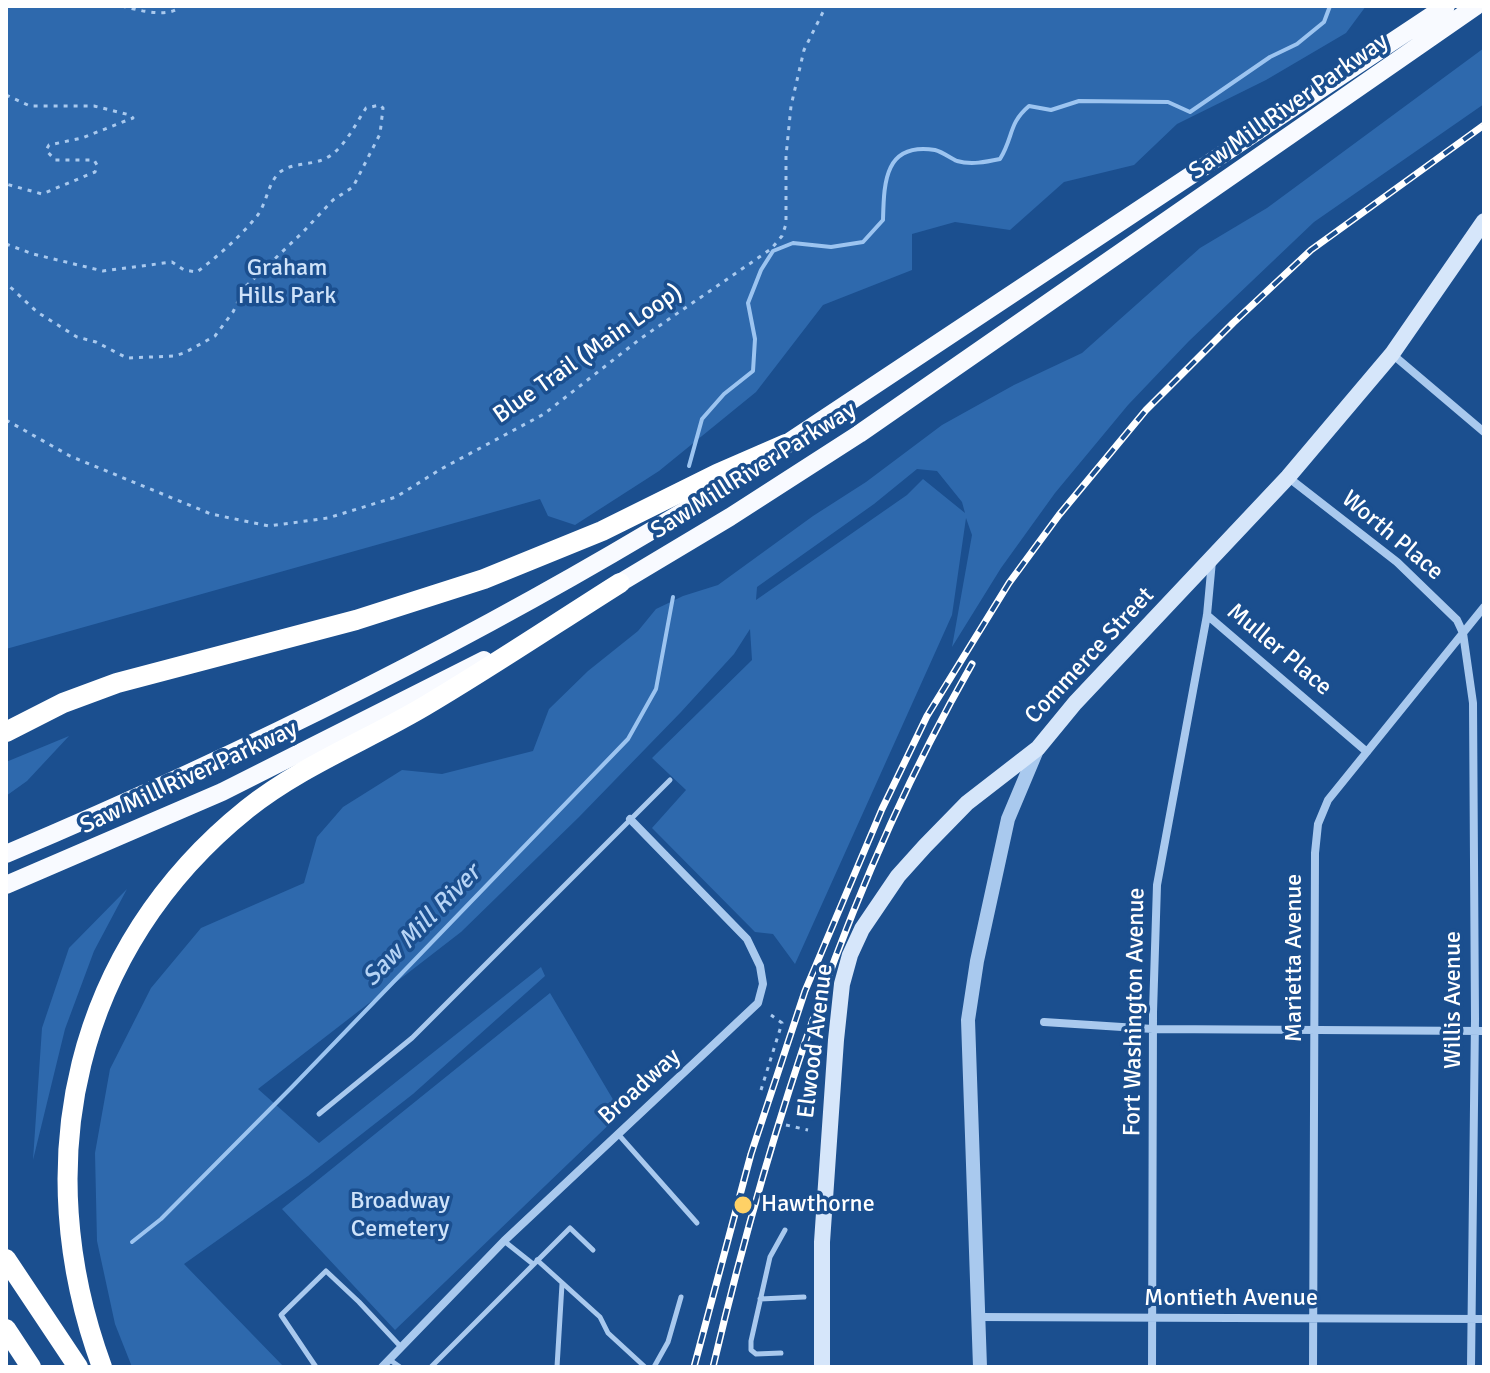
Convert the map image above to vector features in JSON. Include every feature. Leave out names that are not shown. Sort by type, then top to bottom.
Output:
[{"type":"highway","name":"Saw Mill River Parkway","points":[[6,854],[200,770],[430,656],[624,548],[691,507],[1446,6]]},
{"type":"highway","name":"Saw Mill River Parkway","points":[[6,885],[176,813],[327,741],[464,671],[620,583],[773,490],[880,419],[1476,6]]},
{"type":"highway","points":[[6,732],[63,703],[117,683],[356,620],[496,574],[625,521],[717,474],[786,444]]},
{"type":"highway","points":[[102,1367],[85,1318],[73,1267],[67,1214],[68,1140],[76,1089],[90,1036],[107,991],[143,924],[172,883],[207,845],[269,793],[424,706],[620,583]]},
{"type":"highway","points":[[6,1259],[78,1367]]},
{"type":"highway","points":[[6,1329],[31,1367]]},
{"type":"main road","name":"Commerce Street","points":[[1038,748],[1075,703],[1288,477],[1392,354],[1482,227]]},
{"type":"main road","name":"Elwood Avenue","points":[[822,1367],[825,1178],[839,1012],[850,955],[876,905],[898,876],[967,803],[1038,748]]},
{"type":"street","points":[[1392,354],[1484,432]]},
{"type":"street","name":"Worth Place","points":[[1288,477],[1397,562],[1457,620],[1463,633]]},
{"type":"street","name":"Muller Place","points":[[1212,560],[1207,615],[1367,752]]},
{"type":"street","name":"Marietta Avenue","points":[[1313,1367],[1315,853],[1318,824],[1328,800],[1484,607]]},
{"type":"street","name":"Fort Washington Avenue","points":[[1152,1367],[1153,1029],[1157,885],[1207,615]]},
{"type":"street","name":"Willis Avenue","points":[[1463,633],[1473,703],[1479,1031],[1471,1367]]},
{"type":"street","name":"Commerce Street","points":[[980,1367],[968,1020],[977,961],[1008,819],[1038,748]]},
{"type":"street","name":"Broadway","points":[[382,1367],[504,1241],[758,1003],[763,984],[760,966],[747,939],[630,819]]},
{"type":"street","points":[[1044,1022],[1153,1029],[1479,1031]]},
{"type":"street","name":"Montieth Avenue","points":[[978,1317],[1484,1319]]},
{"type":"lane","points":[[319,1114],[412,1038],[670,780]]},
{"type":"lane","points":[[617,1133],[697,1223]]},
{"type":"lane","points":[[431,1367],[570,1228],[593,1250]]},
{"type":"lane","points":[[781,1353],[756,1354],[751,1350],[770,1257],[785,1230]]},
{"type":"lane","points":[[504,1241],[562,1283],[600,1317],[608,1333],[645,1367]]},
{"type":"lane","points":[[316,1367],[281,1315],[326,1271],[401,1347]]},
{"type":"lane","points":[[557,1367],[562,1283]]},
{"type":"lane","points":[[654,1367],[668,1342],[681,1297]]},
{"type":"lane","points":[[760,1299],[804,1297]]},
{"type":"lane","points":[[389,1360],[400,1367]]},
{"type":"path","points":[[122,6],[167,13],[181,6]]},
{"type":"path","name":"Blue Trail (Main Loop)","points":[[6,420],[70,456],[211,514],[242,522],[269,526],[328,518],[396,497],[441,469],[544,414],[640,339],[771,249],[782,236],[786,224],[787,134],[796,80],[804,50],[826,6]]},
{"type":"path","points":[[6,95],[30,106],[94,106],[133,118],[82,138],[49,145],[46,150],[55,160],[94,160],[97,165],[95,172],[88,176],[71,180],[42,194],[6,184]]},
{"type":"path","points":[[6,244],[103,271],[172,262],[184,270],[197,272],[231,243],[258,214],[275,177],[289,167],[335,154],[366,108],[380,105],[383,108],[380,134],[353,187],[333,200],[245,287],[233,312],[215,336],[184,353],[127,358],[96,342],[77,337],[37,312],[6,283]]},
{"type":"path","points":[[761,1090],[782,1023],[771,1015]]},
{"type":"path","points":[[786,1125],[808,1130]]},
{"type":"green space","name":"Graham Hills Park","points":[[6,6],[1366,6],[1346,33],[1266,80],[1177,124],[1134,165],[1064,182],[1010,230],[955,222],[912,234],[912,270],[823,305],[756,392],[659,471],[575,525],[548,516],[540,499],[6,649]]},
{"type":"green space","points":[[1484,48],[1484,104],[1314,222],[1189,341],[1128,405],[1055,493],[1001,568],[952,647],[972,535],[966,518],[952,615],[795,964],[773,934],[755,932],[652,828],[686,790],[652,758],[752,660],[750,629],[734,654],[681,712],[461,932],[258,1089],[319,1143],[541,967],[545,976],[413,1094],[308,1176],[184,1264],[284,1367],[132,1367],[115,1324],[97,1241],[95,1153],[110,1069],[151,988],[201,928],[304,883],[317,837],[343,807],[402,770],[442,774],[533,751],[549,709],[588,671],[638,631],[656,609],[718,585],[942,425],[1014,385],[1082,353],[1200,248],[1267,208]],"holes":[[[917,469],[937,471],[962,502],[965,513],[923,479],[907,495],[756,600],[757,587],[874,504]]]},
{"type":"green space","points":[[69,736],[27,781],[6,796],[6,762]]},
{"type":"green space","points":[[127,889],[94,951],[65,1029],[33,1160],[42,1028],[69,948]]},
{"type":"green space","name":"Broadway Cemetery","points":[[550,993],[621,1113],[395,1330],[282,1209]]},
{"type":"waterway","name":"Saw Mill River","points":[[689,466],[702,419],[724,394],[753,371],[755,339],[748,303],[761,270],[773,251],[793,243],[831,247],[863,242],[883,220],[886,179],[896,159],[918,149],[935,150],[962,162],[1000,159],[1014,125],[1029,106],[1051,110],[1079,101],[1168,102],[1190,112],[1270,57],[1297,44],[1324,22],[1330,6]]},
{"type":"waterway","name":"Saw Mill River","points":[[132,1242],[161,1219],[292,1087],[628,739],[656,689],[673,597]]},
{"type":"railway","points":[[694,1367],[751,1154],[805,991],[882,809],[927,716],[1009,583],[1059,515],[1146,410],[1233,323],[1311,250],[1484,125]]},
{"type":"railway","points":[[713,1367],[760,1186],[818,1006],[851,917],[888,831],[928,746],[972,664]]},
{"type":"place","name":"Hawthorne","points":[[743,1205]]}]
